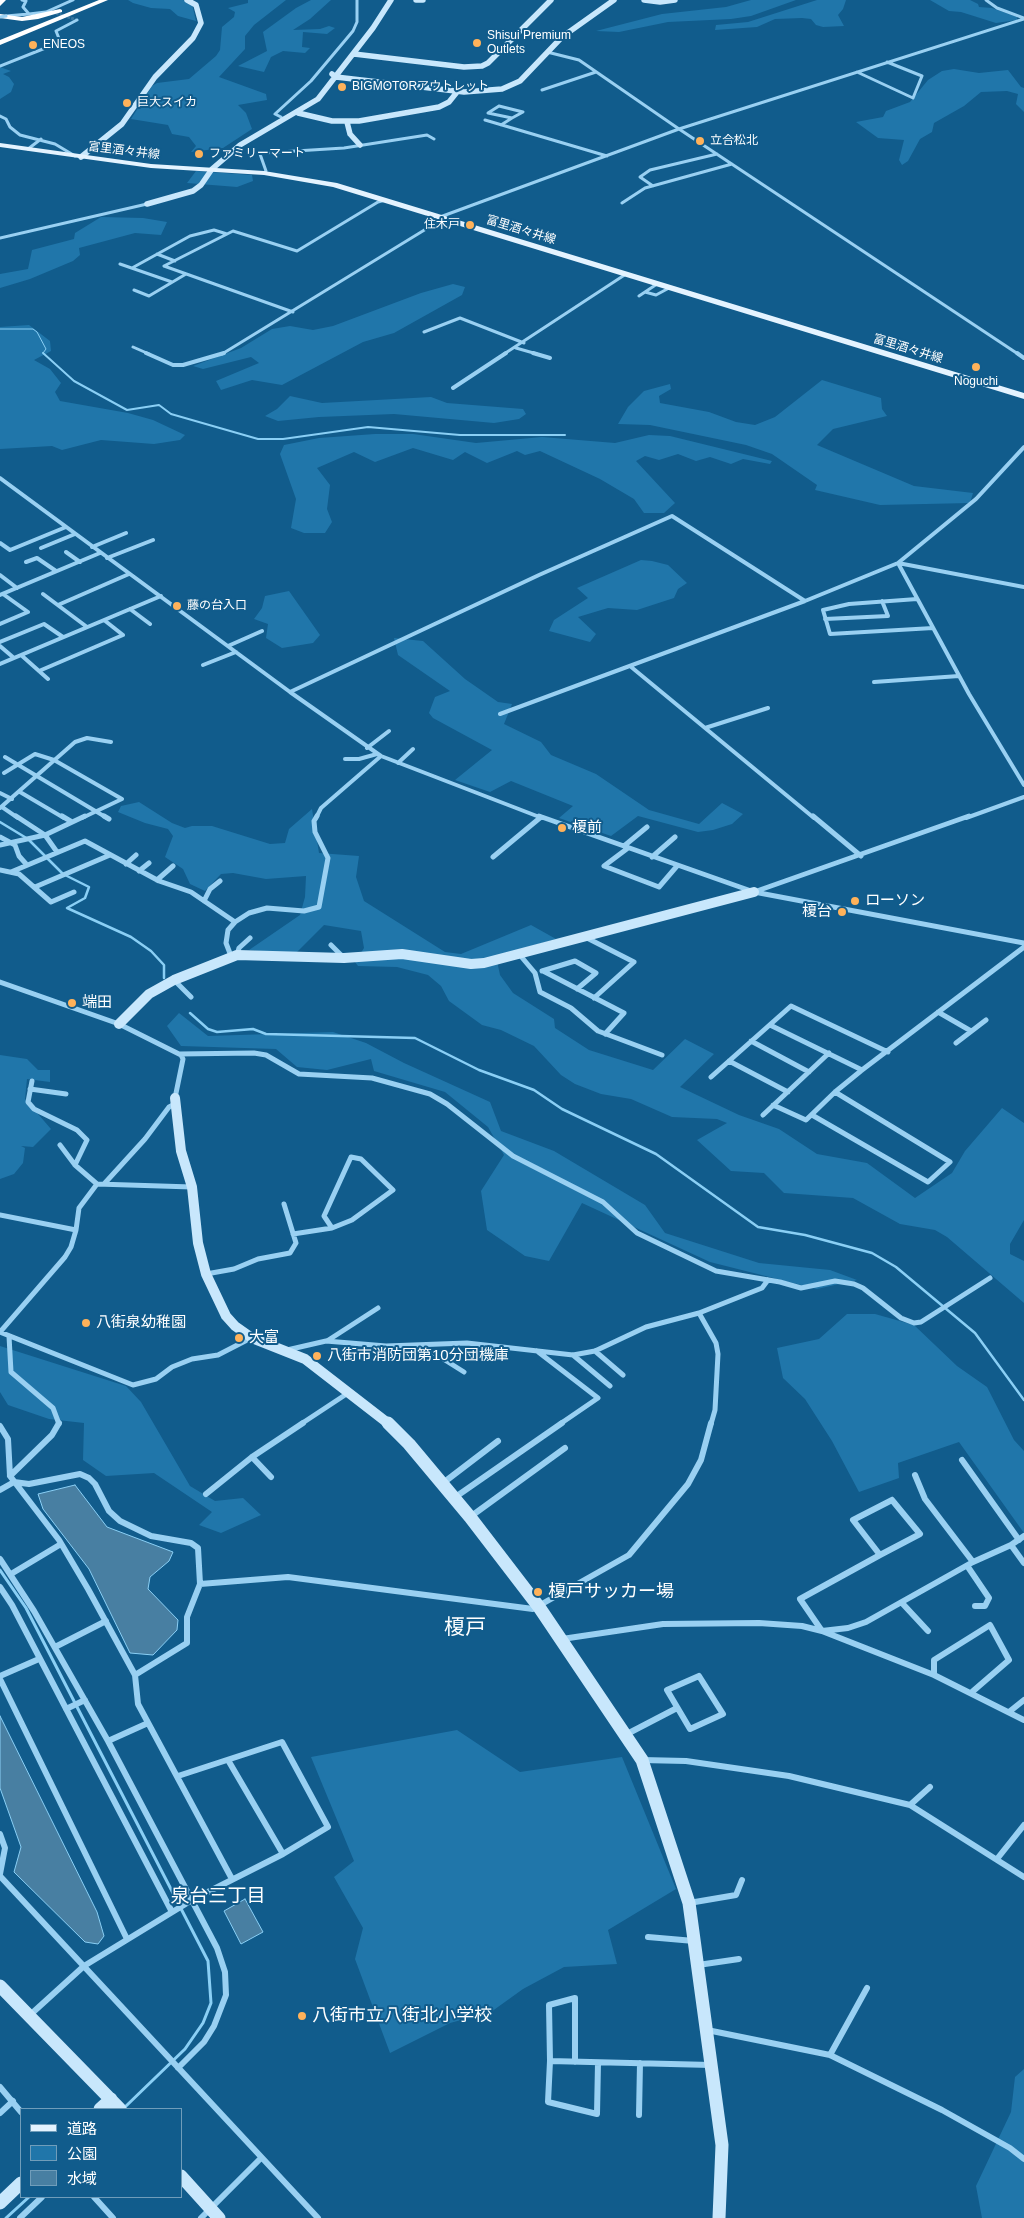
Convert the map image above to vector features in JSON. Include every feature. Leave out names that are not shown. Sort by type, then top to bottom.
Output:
[{"type":"highway","points":[[0,4],[3,0]]},
{"type":"highway","points":[[2,16],[17,19],[38,17],[89,0]]},
{"type":"highway","points":[[0,39],[94,0]]},
{"type":"highway","points":[[0,44],[105,0]]},
{"type":"highway","points":[[26,41],[111,0]]},
{"type":"main road","name":"富里酒々井線","points":[[0,146],[151,166],[264,173],[334,185],[1024,396]]},
{"type":"street","points":[[22,0],[26,2],[23,7],[29,14]]},
{"type":"street","points":[[2,16],[46,12],[70,3],[73,0]]},
{"type":"street","points":[[0,116],[6,119],[10,127],[20,135],[41,139],[63,147],[78,157],[122,124],[155,77],[193,38],[201,23],[196,5],[187,0]]},
{"type":"street","points":[[281,117],[275,114],[311,81],[353,31],[357,22],[357,0]]},
{"type":"street","points":[[0,238],[147,204],[193,191],[201,185],[212,169],[240,145],[298,113],[321,96],[369,28],[385,0]]},
{"type":"street","points":[[212,169],[212,164],[224,152],[311,99],[354,54],[391,0]]},
{"type":"street","points":[[416,0],[424,0]]},
{"type":"street","points":[[354,54],[464,67],[482,66],[488,63],[551,0]]},
{"type":"street","points":[[334,76],[457,92],[490,91],[513,85],[522,79],[570,29],[614,0]]},
{"type":"street","points":[[644,0],[660,2],[675,0]]},
{"type":"street","points":[[986,0],[997,8],[1024,19]]},
{"type":"street","points":[[133,347],[173,365],[190,364],[219,356],[293,312],[442,218],[679,129],[1024,19]]},
{"type":"street","points":[[0,66],[58,43],[60,41],[56,31],[77,20]]},
{"type":"street","points":[[547,52],[575,58],[1024,358]]},
{"type":"street","points":[[857,72],[913,98],[922,76],[887,62]]},
{"type":"street","points":[[542,90],[596,72]]},
{"type":"street","points":[[298,113],[327,121],[347,122],[432,109],[449,102],[457,92]]},
{"type":"street","points":[[501,125],[523,112],[499,106],[488,113],[512,118]]},
{"type":"street","points":[[484,120],[607,156]]},
{"type":"street","points":[[347,122],[350,134],[360,146]]},
{"type":"street","points":[[264,173],[266,170],[261,154],[360,146],[427,135],[434,139]]},
{"type":"street","points":[[28,149],[41,139]]},
{"type":"street","points":[[653,186],[640,177],[650,170],[717,154]]},
{"type":"street","points":[[622,203],[645,188],[732,164]]},
{"type":"street","points":[[293,312],[164,266],[233,231],[296,251],[378,202],[385,200]]},
{"type":"street","points":[[132,268],[190,236],[214,230],[228,234]]},
{"type":"street","points":[[157,254],[175,261]]},
{"type":"street","points":[[120,264],[172,282]]},
{"type":"street","points":[[134,290],[149,296],[186,274]]},
{"type":"street","points":[[453,388],[626,274]]},
{"type":"street","points":[[638,296],[658,284]]},
{"type":"street","points":[[645,292],[656,296],[669,288]]},
{"type":"street","points":[[424,332],[460,318],[524,343]]},
{"type":"street","points":[[516,348],[550,358]]},
{"type":"street","points":[[500,714],[805,601],[898,563],[976,499],[1024,447]]},
{"type":"street","points":[[0,478],[100,554],[161,596],[290,692],[379,755],[541,817],[754,892],[1024,945]]},
{"type":"street","points":[[290,692],[539,575],[672,516],[805,601]]},
{"type":"street","points":[[0,543],[10,550],[66,527]]},
{"type":"street","points":[[92,547],[126,533]]},
{"type":"street","points":[[42,548],[75,534]]},
{"type":"street","points":[[107,558],[153,540]]},
{"type":"street","points":[[66,552],[80,562]]},
{"type":"street","points":[[1,594],[100,554]]},
{"type":"street","points":[[26,562],[37,558],[56,572]]},
{"type":"street","points":[[898,563],[1024,587]]},
{"type":"street","points":[[898,563],[959,676],[1024,785]]},
{"type":"street","points":[[58,605],[129,574]]},
{"type":"street","points":[[0,575],[17,588]]},
{"type":"street","points":[[0,624],[28,612],[1,594]]},
{"type":"street","points":[[43,594],[87,627]]},
{"type":"street","points":[[0,664],[161,596]]},
{"type":"street","points":[[917,598],[849,604],[822,610],[830,634],[933,628]]},
{"type":"street","points":[[825,619],[888,616],[882,601]]},
{"type":"street","points":[[130,610],[150,624]]},
{"type":"street","points":[[0,617],[6,622]]},
{"type":"street","points":[[39,670],[123,635],[104,620]]},
{"type":"street","points":[[0,642],[44,624],[63,637]]},
{"type":"street","points":[[228,646],[262,631]]},
{"type":"street","points":[[0,646],[14,658]]},
{"type":"street","points":[[203,665],[236,652]]},
{"type":"street","points":[[21,655],[48,678]]},
{"type":"street","points":[[630,666],[862,856]]},
{"type":"street","points":[[874,682],[959,676]]},
{"type":"street","points":[[705,728],[768,708]]},
{"type":"street","points":[[367,748],[389,731]]},
{"type":"street","points":[[57,852],[45,835],[1,807],[75,742],[87,738],[111,742]]},
{"type":"street","points":[[398,763],[413,749]]},
{"type":"street","points":[[0,846],[45,835],[122,799],[54,760],[35,754],[4,773]]},
{"type":"street","points":[[345,759],[360,759],[379,755]]},
{"type":"street","points":[[234,955],[227,950],[226,937],[228,930],[235,922],[249,913],[267,908],[304,911],[319,907],[328,858],[315,832],[314,821],[321,808],[379,755]]},
{"type":"street","points":[[5,757],[109,819]]},
{"type":"street","points":[[20,792],[72,822]]},
{"type":"street","points":[[0,793],[12,799]]},
{"type":"street","points":[[119,1024],[148,994],[174,980],[234,955],[344,958],[402,954],[471,964],[484,963],[736,898],[862,856],[1024,797]]},
{"type":"street","points":[[493,857],[541,817]]},
{"type":"street","points":[[647,827],[604,866],[659,887],[677,866]]},
{"type":"street","points":[[0,836],[15,845],[19,856],[27,865]]},
{"type":"street","points":[[652,857],[675,836]]},
{"type":"street","points":[[11,872],[85,840],[157,880],[191,892],[235,922]]},
{"type":"street","points":[[35,886],[110,855]]},
{"type":"street","points":[[126,864],[136,855]]},
{"type":"street","points":[[139,871],[149,863]]},
{"type":"street","points":[[157,880],[173,866]]},
{"type":"street","points":[[0,870],[19,874],[35,886],[51,902],[74,892]]},
{"type":"street","points":[[204,901],[210,889],[220,881]]},
{"type":"street","points":[[585,937],[634,962],[594,998]]},
{"type":"street","points":[[234,955],[250,938]]},
{"type":"street","points":[[330,945],[344,958]]},
{"type":"street","points":[[774,1105],[806,1120],[835,1092],[862,1070],[888,1052],[1024,945]]},
{"type":"street","points":[[519,954],[535,973],[540,992],[572,1008],[598,1031],[662,1055]]},
{"type":"street","points":[[535,973],[574,961],[596,973],[577,989]]},
{"type":"street","points":[[543,971],[624,1013],[605,1034]]},
{"type":"street","points":[[174,980],[191,997]]},
{"type":"street","points":[[0,982],[119,1024],[179,1054],[254,1053],[266,1056],[299,1074],[372,1078],[430,1094],[447,1104],[513,1156],[603,1202],[637,1234],[706,1268],[801,1288],[835,1281],[854,1284],[901,1318],[914,1323],[921,1322],[990,1278]]},
{"type":"street","points":[[711,1077],[791,1006],[888,1052]]},
{"type":"street","points":[[938,1012],[971,1031]]},
{"type":"street","points":[[956,1043],[986,1020]]},
{"type":"street","points":[[770,1025],[862,1070]]},
{"type":"street","points":[[752,1041],[809,1072]]},
{"type":"street","points":[[179,1054],[183,1060],[175,1101],[181,1151],[192,1187],[198,1243],[206,1274],[226,1316],[235,1326],[252,1338],[305,1359],[383,1418],[442,1483],[539,1607],[642,1760],[689,1903],[722,2145],[719,2218]]},
{"type":"street","points":[[763,1115],[829,1054]]},
{"type":"street","points":[[729,1061],[788,1092]]},
{"type":"street","points":[[32,1081],[28,1102],[34,1108],[77,1130],[87,1140],[75,1165]]},
{"type":"street","points":[[30,1090],[66,1094]]},
{"type":"street","points":[[812,1114],[928,1182],[950,1162],[835,1092]]},
{"type":"street","points":[[104,1184],[145,1139],[175,1101]]},
{"type":"street","points":[[60,1145],[75,1165],[96,1184],[192,1187]]},
{"type":"street","points":[[294,1234],[332,1228],[352,1220],[393,1190],[361,1159],[351,1157],[324,1216],[332,1228]]},
{"type":"street","points":[[96,1184],[79,1208],[71,1247],[0,1332],[120,1381],[133,1384],[156,1379],[172,1367],[192,1360],[218,1355],[252,1338]]},
{"type":"street","points":[[206,1274],[234,1269],[258,1259],[290,1253],[296,1243],[284,1204]]},
{"type":"street","points":[[0,1215],[76,1230]]},
{"type":"street","points":[[284,1350],[326,1341],[386,1346],[467,1343],[573,1355],[595,1351],[646,1327],[699,1313],[762,1288],[768,1280]]},
{"type":"street","points":[[326,1341],[378,1308]]},
{"type":"street","points":[[200,1584],[294,1577],[533,1610],[539,1607],[629,1555],[688,1484],[701,1460],[714,1410],[718,1354],[716,1343],[699,1313]]},
{"type":"street","points":[[9,1336],[11,1372],[53,1408],[59,1424],[52,1435],[10,1476]]},
{"type":"street","points":[[421,1345],[464,1372]]},
{"type":"street","points":[[454,1498],[598,1398],[537,1351]]},
{"type":"street","points":[[595,1351],[623,1376]]},
{"type":"street","points":[[573,1355],[610,1386]]},
{"type":"street","points":[[206,1494],[252,1457],[351,1392]]},
{"type":"street","points":[[0,1426],[8,1439],[10,1476],[61,1544],[106,1621],[135,1675],[138,1704],[232,1879]]},
{"type":"street","points":[[442,1483],[498,1441]]},
{"type":"street","points":[[470,1517],[565,1448]]},
{"type":"street","points":[[252,1457],[271,1476]]},
{"type":"street","points":[[822,1631],[848,1628],[866,1622],[974,1562],[1022,1538],[962,1460]]},
{"type":"street","points":[[0,1490],[14,1482],[29,1484],[72,1474],[89,1478],[109,1511],[120,1521],[151,1536],[196,1544],[198,1548],[200,1584],[187,1617],[187,1643],[135,1675]]},
{"type":"street","points":[[915,1475],[920,1491],[925,1499],[974,1562]]},
{"type":"street","points":[[822,1631],[800,1599],[920,1534],[892,1500],[853,1520],[880,1555]]},
{"type":"street","points":[[11,1574],[61,1544]]},
{"type":"street","points":[[1011,1545],[1024,1563]]},
{"type":"street","points":[[0,1559],[11,1574],[85,1700],[217,1948],[225,1972],[226,1995],[214,2026],[204,2042],[178,2068]]},
{"type":"street","points":[[968,1567],[989,1598],[985,1606],[975,1606]]},
{"type":"street","points":[[0,1587],[12,1605],[172,1912]]},
{"type":"street","points":[[902,1602],[928,1631]]},
{"type":"street","points":[[55,1647],[106,1621]]},
{"type":"street","points":[[561,1639],[663,1624],[759,1623],[802,1626],[822,1631],[934,1675],[972,1692],[1024,1720]]},
{"type":"street","points":[[934,1675],[934,1660],[990,1626],[1009,1660],[972,1692]]},
{"type":"street","points":[[40,1659],[0,1677],[128,1939]]},
{"type":"street","points":[[699,1676],[723,1714],[690,1729],[677,1708],[666,1690],[699,1676]]},
{"type":"street","points":[[66,1709],[85,1700]]},
{"type":"street","points":[[1009,1712],[1024,1700]]},
{"type":"street","points":[[626,1735],[677,1708]]},
{"type":"street","points":[[108,1742],[148,1723]]},
{"type":"street","points":[[30,2015],[84,1966],[192,1900],[283,1854],[328,1827],[282,1742],[178,1776]]},
{"type":"street","points":[[228,1760],[283,1854]]},
{"type":"street","points":[[642,1760],[686,1760],[789,1776],[910,1805],[1024,1877]]},
{"type":"street","points":[[910,1805],[930,1787]]},
{"type":"street","points":[[997,1859],[1024,1825]]},
{"type":"street","points":[[0,1834],[5,1848],[0,1875],[260,2158],[318,2218]]},
{"type":"street","points":[[689,1903],[736,1895],[742,1880]]},
{"type":"street","points":[[648,1937],[694,1941]]},
{"type":"street","points":[[698,1965],[739,1959]]},
{"type":"street","points":[[0,1986],[116,2104],[103,2108]]},
{"type":"street","points":[[830,2055],[867,1988]]},
{"type":"street","points":[[575,2062],[575,1998],[548,2005],[550,2061],[548,2102],[596,2114],[598,2063]]},
{"type":"street","points":[[706,2030],[830,2055],[942,2110],[1010,2148],[1024,2159]]},
{"type":"street","points":[[550,2061],[712,2065]]},
{"type":"street","points":[[639,2115],[640,2063]]},
{"type":"street","points":[[0,2087],[20,2111]]},
{"type":"street","points":[[0,2113],[13,2101]]},
{"type":"street","points":[[182,2177],[210,2215],[260,2158]]},
{"type":"street","points":[[0,2203],[20,2184]]},
{"type":"street","points":[[20,2218],[41,2198]]},
{"type":"street","points":[[95,2198],[113,2218]]},
{"type":"green space","points":[[128,0],[183,0],[192,4],[196,21],[178,16],[170,9],[151,8]]},
{"type":"green space","points":[[248,0],[286,0],[254,25],[245,36],[245,49],[219,77],[266,94],[267,100],[238,105],[246,113],[252,129],[223,148],[191,152],[196,146],[189,137],[172,134],[168,125],[131,119],[152,86],[157,83],[189,79],[216,56],[220,50],[222,27],[234,17],[235,12],[228,8],[248,3]]},
{"type":"green space","points":[[311,0],[331,0],[310,19],[293,30],[320,29],[329,26],[335,28],[327,34],[303,32],[302,47],[310,48],[305,53],[283,51],[271,57],[264,72],[238,66],[267,51],[263,32],[296,8]]},
{"type":"green space","points":[[751,0],[796,0],[751,16],[731,19],[668,22],[619,32],[596,31],[662,14],[726,7]]},
{"type":"green space","points":[[817,0],[846,0],[843,9],[838,15],[844,26],[823,27],[816,25],[811,19],[802,18],[775,19],[757,27],[715,30],[716,25],[748,22]]},
{"type":"green space","points":[[930,0],[970,0],[978,4],[979,7],[992,8],[1017,17],[1017,20],[996,23],[961,12],[949,11]]},
{"type":"green space","points":[[0,67],[11,71],[3,74],[9,77],[14,84],[11,92],[0,99]]},
{"type":"green space","points":[[954,69],[979,73],[1008,70],[1021,87],[1024,88],[1024,112],[1016,104],[1018,94],[1007,91],[981,92],[964,106],[934,123],[932,132],[920,139],[908,161],[902,165],[899,160],[904,140],[878,138],[856,122],[883,117],[886,111],[910,102],[928,80],[942,71]]},
{"type":"green space","points":[[196,171],[252,175],[253,181],[237,187],[187,183]]},
{"type":"green space","points":[[101,217],[143,218],[167,222],[161,235],[135,233],[79,248],[80,255],[73,261],[30,279],[0,288],[0,274],[28,269],[32,250],[74,239],[75,233]]},
{"type":"green space","points":[[453,284],[465,287],[462,295],[394,333],[363,342],[282,385],[252,380],[221,390],[216,381],[259,363],[251,357],[203,369],[193,366],[241,348],[272,329],[290,326],[313,330],[333,326],[421,293]]},
{"type":"green space","points":[[29,325],[50,341],[51,351],[34,360],[50,369],[61,383],[55,392],[60,401],[128,413],[153,420],[185,435],[180,440],[154,444],[101,440],[62,450],[52,446],[0,449],[0,327]]},
{"type":"green space","points":[[822,380],[881,398],[882,409],[887,416],[833,429],[817,445],[914,486],[973,493],[970,503],[880,505],[815,490],[817,485],[772,454],[746,445],[650,425],[618,424],[628,407],[644,391],[670,384],[671,389],[659,396],[660,403],[709,412],[736,422],[755,425],[775,417]]},
{"type":"green space","points":[[290,396],[322,403],[431,397],[447,403],[523,409],[526,414],[519,419],[494,423],[394,414],[319,417],[278,421],[265,416],[277,409]]},
{"type":"green space","points":[[375,434],[413,434],[476,443],[542,437],[615,443],[649,435],[670,436],[772,461],[770,464],[743,459],[731,464],[710,457],[696,461],[678,454],[659,460],[645,456],[636,461],[675,503],[664,513],[644,513],[634,499],[600,479],[540,451],[525,455],[517,451],[487,463],[465,452],[453,460],[413,448],[375,462],[354,452],[317,468],[330,485],[327,509],[332,522],[325,533],[304,533],[291,528],[296,499],[280,454],[284,445],[319,438]]},
{"type":"green space","points":[[641,560],[668,565],[687,583],[678,589],[674,598],[637,610],[608,608],[578,617],[596,634],[590,642],[549,631],[554,620],[588,598],[577,588]]},
{"type":"green space","points":[[289,591],[320,635],[313,643],[282,648],[266,638],[268,624],[254,619],[262,608],[265,596]]},
{"type":"green space","points":[[394,638],[423,641],[465,679],[498,702],[512,704],[504,724],[541,742],[551,755],[596,774],[649,810],[699,824],[722,803],[743,814],[732,824],[698,832],[638,816],[611,836],[559,818],[573,806],[511,781],[490,792],[455,780],[492,750],[433,718],[429,713],[435,697],[450,691],[398,655]]},
{"type":"green space","points":[[139,802],[172,823],[185,828],[212,826],[270,844],[285,843],[289,829],[312,809],[319,853],[359,856],[356,877],[364,901],[445,952],[461,954],[531,925],[556,939],[496,956],[500,975],[513,993],[554,1019],[555,1028],[589,1050],[653,1070],[685,1039],[714,1054],[680,1087],[739,1115],[779,1129],[817,1154],[867,1163],[915,1198],[952,1173],[965,1151],[1002,1108],[1024,1123],[1024,1220],[1010,1244],[1010,1254],[1024,1261],[1024,1303],[947,1237],[935,1230],[900,1224],[853,1198],[784,1193],[764,1173],[731,1171],[697,1140],[727,1123],[717,1119],[672,1117],[631,1099],[601,1094],[575,1084],[561,1075],[534,1046],[501,1030],[482,1025],[449,1001],[441,986],[428,975],[397,967],[358,966],[355,962],[364,948],[361,931],[324,925],[295,954],[249,950],[300,915],[305,897],[306,876],[266,879],[233,873],[221,874],[205,891],[190,884],[183,869],[165,857],[173,836],[168,829],[145,823],[118,812],[121,806]]},
{"type":"green space","points":[[179,1013],[208,1036],[333,1032],[366,1043],[404,1063],[490,1102],[501,1131],[554,1151],[645,1205],[665,1233],[759,1263],[830,1270],[857,1280],[817,1289],[710,1262],[582,1203],[549,1261],[525,1256],[487,1230],[481,1191],[504,1155],[488,1127],[445,1092],[374,1071],[371,1059],[327,1070],[297,1067],[276,1049],[181,1046],[167,1026]]},
{"type":"green space","points":[[0,1055],[27,1059],[38,1070],[50,1070],[50,1082],[27,1079],[25,1099],[51,1129],[33,1147],[21,1146],[25,1148],[23,1163],[14,1174],[0,1179]]},
{"type":"green space","points":[[847,1314],[875,1314],[914,1325],[957,1366],[987,1387],[1014,1440],[1024,1451],[1024,1533],[959,1442],[898,1463],[899,1478],[859,1492],[832,1441],[805,1399],[783,1378],[777,1348],[819,1339]]},
{"type":"green space","points":[[0,1346],[126,1386],[141,1402],[190,1486],[215,1501],[243,1498],[261,1515],[221,1533],[199,1525],[212,1512],[154,1473],[106,1476],[83,1460],[84,1423],[49,1419],[8,1405],[0,1392]]},
{"type":"green space","points":[[457,1730],[520,1772],[622,1757],[676,1889],[608,1930],[617,1964],[564,1967],[523,1989],[491,2012],[450,2023],[390,2053],[355,1959],[363,1928],[334,1877],[354,1861],[311,1757]]},
{"type":"green space","points":[[1024,2069],[1024,2218],[982,2218],[976,2186],[1011,2112],[1015,2077]]},
{"type":"water","points":[[75,1485],[107,1527],[173,1552],[169,1561],[150,1577],[148,1589],[178,1620],[177,1630],[153,1655],[130,1653],[89,1569],[43,1509],[38,1494]]},
{"type":"water","points":[[0,1716],[97,1912],[104,1936],[98,1944],[85,1942],[14,1872],[21,1847],[0,1788]]},
{"type":"water","points":[[245,1899],[263,1932],[241,1944],[224,1911]]},
{"type":"waterway","points":[[0,329],[33,329],[37,332],[46,349],[43,353]]},
{"type":"waterway","points":[[43,353],[74,381],[127,410],[159,405],[171,414],[258,439],[283,439],[368,427],[460,435],[565,435]]},
{"type":"waterway","points":[[0,822],[28,839],[63,874],[89,887],[85,898],[67,908],[131,937],[151,951],[164,965],[164,978]]},
{"type":"waterway","points":[[190,1013],[208,1029],[217,1032],[253,1029],[266,1034],[415,1038],[479,1070],[534,1090],[562,1109],[656,1154],[758,1227],[805,1235],[872,1253],[896,1267],[975,1333],[1024,1400]]},
{"type":"waterway","points":[[0,1570],[26,1608],[208,1961],[211,2003],[203,2023],[185,2049],[125,2107]]},
{"type":"waterway","points":[[6,2218],[28,2198]]},
{"type":"tunnel","points":[[52,12],[77,20]]},
{"type":"place","name":"Shisui Premium Outlets","points":[[477,43]]},
{"type":"place","name":"ENEOS","points":[[33,45]]},
{"type":"place","name":"BIGMOTORアウトレット","points":[[342,87]]},
{"type":"place","name":"巨大スイカ","points":[[127,103]]},
{"type":"place","name":"立合松北","points":[[700,141]]},
{"type":"place","name":"ファミリーマート","points":[[199,154]]},
{"type":"place","name":"住木戸","points":[[470,225]]},
{"type":"place","name":"Noguchi","points":[[976,367]]},
{"type":"place","name":"藤の台入口","points":[[177,606]]},
{"type":"place","name":"榎前","points":[[562,828]]},
{"type":"place","name":"ローソン","points":[[855,901]]},
{"type":"place","name":"榎台","points":[[842,912]]},
{"type":"place","name":"端田","points":[[72,1003]]},
{"type":"place","name":"八街泉幼稚園","points":[[86,1323]]},
{"type":"place","name":"大富","points":[[239,1338]]},
{"type":"place","name":"八街市消防団第10分団機庫","points":[[317,1356]]},
{"type":"place","name":"榎戸サッカー場","points":[[538,1592]]},
{"type":"place","name":"八街市立八街北小学校","points":[[302,2016]]},
{"type":"district","name":"榎戸","points":[[465,1628]]},
{"type":"district","name":"泉台三丁目","points":[[218,1897]]}]
